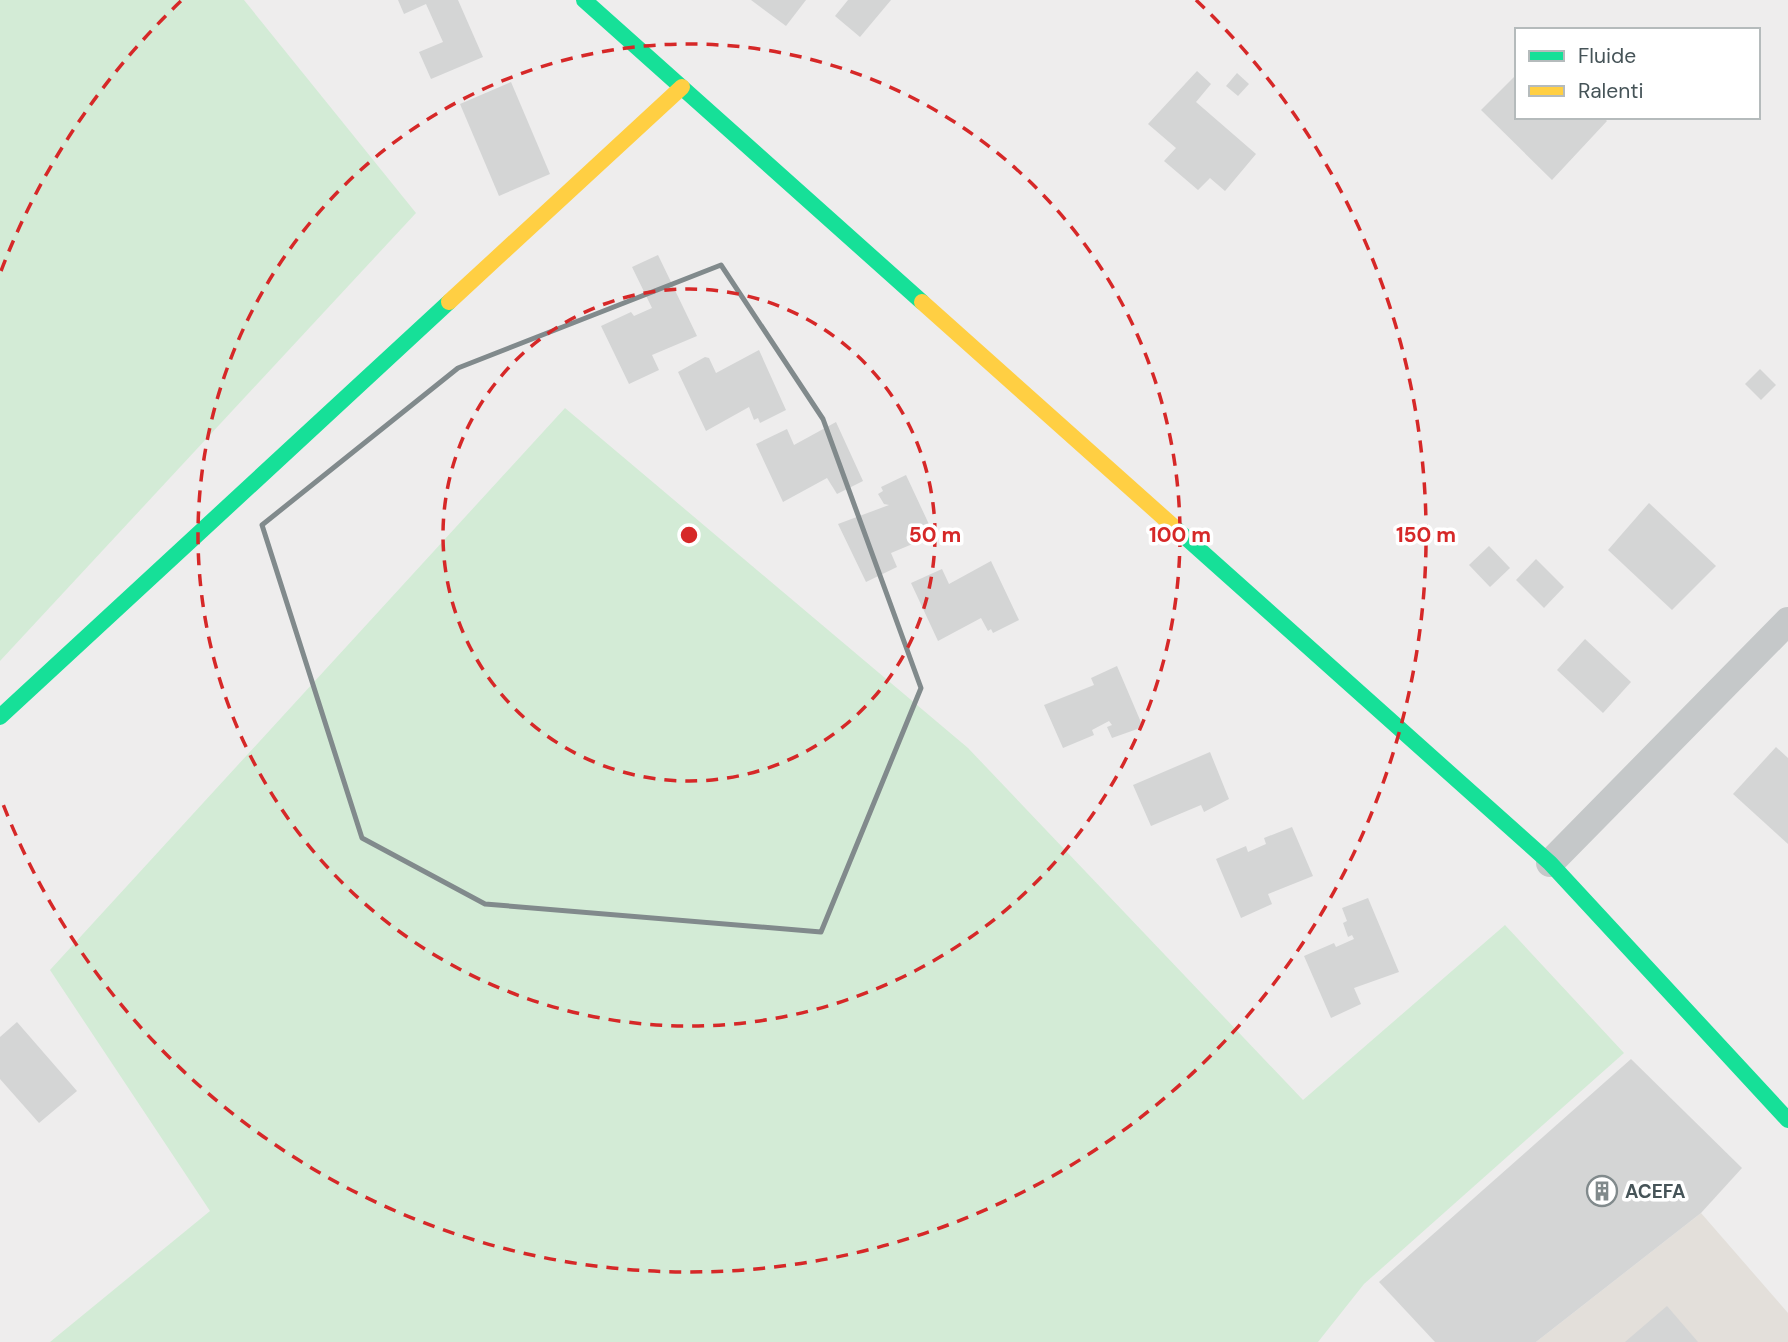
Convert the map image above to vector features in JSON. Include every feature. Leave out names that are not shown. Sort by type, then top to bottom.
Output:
[{"type":"street","points":[[584,0],[1550,863],[1788,1120]]},
{"type":"street","points":[[0,717],[682,87]]},
{"type":"street","points":[[1550,863],[1788,621]]},
{"type":"highlighted area","points":[[721,265],[823,419],[921,688],[821,932],[485,904],[362,838],[262,525],[458,368]]},
{"type":"shaded area","points":[[1701,1213],[1788,1313],[1788,1342],[1536,1342]]},
{"type":"green space","points":[[0,0],[244,0],[416,213],[0,661]]},
{"type":"green space","points":[[565,408],[968,748],[1303,1100],[1505,925],[1624,1053],[1364,1284],[1318,1342],[50,1342],[210,1211],[50,970]]},
{"type":"building","points":[[398,0],[458,0],[483,57],[431,79],[419,52],[443,42],[426,4],[404,14]]},
{"type":"building","points":[[751,0],[806,0],[786,26]]},
{"type":"building","points":[[848,0],[891,0],[860,37],[835,16]]},
{"type":"building","points":[[1197,71],[1211,84],[1196,102],[1256,154],[1225,191],[1210,178],[1198,190],[1164,161],[1176,148],[1148,124]]},
{"type":"building","points":[[1237,73],[1249,84],[1238,96],[1226,86]]},
{"type":"building","points":[[1515,76],[1515,119],[1607,121],[1552,180],[1481,110]]},
{"type":"building","points":[[511,82],[550,174],[499,196],[460,104]]},
{"type":"building","points":[[658,255],[697,336],[652,355],[659,370],[629,384],[601,326],[631,312],[634,316],[652,308],[632,267]]},
{"type":"building","points":[[759,350],[786,410],[760,423],[758,418],[754,420],[749,407],[706,431],[678,372],[705,357],[709,358],[716,373]]},
{"type":"building","points":[[1760,369],[1776,385],[1761,400],[1745,384]]},
{"type":"building","points":[[836,422],[863,481],[837,494],[827,478],[783,502],[756,444],[787,429],[794,445]]},
{"type":"building","points":[[906,475],[934,535],[891,553],[897,567],[866,582],[838,524],[889,505],[884,504],[878,494],[883,491],[881,487]]},
{"type":"building","points":[[1649,503],[1716,566],[1672,610],[1608,550]]},
{"type":"building","points":[[1489,546],[1510,568],[1490,587],[1469,565]]},
{"type":"building","points":[[1536,559],[1564,587],[1544,608],[1516,580]]},
{"type":"building","points":[[991,561],[1019,620],[993,633],[991,629],[988,631],[981,618],[938,641],[911,583],[942,569],[949,584]]},
{"type":"building","points":[[1585,639],[1631,682],[1603,713],[1557,670]]},
{"type":"building","points":[[1117,666],[1143,727],[1112,738],[1107,727],[1112,725],[1109,721],[1092,730],[1094,735],[1063,748],[1044,705],[1094,685],[1091,678]]},
{"type":"building","points":[[1776,747],[1788,758],[1788,844],[1733,794]]},
{"type":"building","points":[[1210,752],[1229,799],[1204,812],[1201,805],[1151,826],[1133,785]]},
{"type":"building","points":[[1292,827],[1313,876],[1268,894],[1272,904],[1241,918],[1216,859],[1246,846],[1248,852],[1266,844],[1264,838]]},
{"type":"building","points":[[1368,898],[1399,972],[1354,988],[1361,1004],[1331,1018],[1304,956],[1334,943],[1336,947],[1354,939],[1352,935],[1348,937],[1343,923],[1347,921],[1342,908]]},
{"type":"building","points":[[17,1022],[77,1091],[39,1123],[0,1079],[0,1037]]},
{"type":"building","name":"ACEFA","points":[[1631,1059],[1742,1168],[1701,1213],[1536,1342],[1435,1342],[1379,1282]]},
{"type":"building","points":[[1667,1306],[1698,1342],[1625,1342]]},
{"type":"traffic: fast","points":[[584,0],[922,302]]},
{"type":"traffic: fast","points":[[0,717],[449,302]]},
{"type":"traffic: fast","points":[[1174,527],[1550,863],[1788,1120]]},
{"type":"traffic: slow","points":[[449,302],[682,87]]},
{"type":"traffic: slow","points":[[922,302],[1174,527]]},
{"type":"place","name":"ACEFA","points":[[1602,1191]]}]
